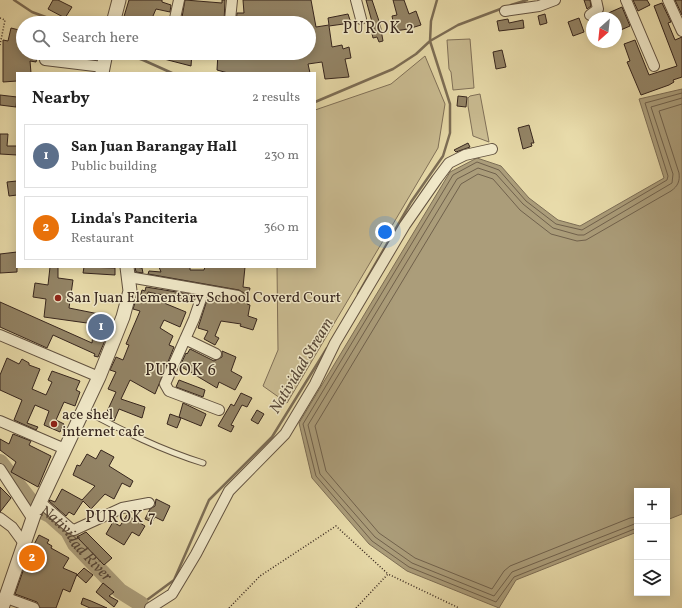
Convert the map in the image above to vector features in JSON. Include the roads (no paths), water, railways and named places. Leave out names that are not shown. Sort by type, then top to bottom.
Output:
[{"type":"street","points":[[115,16],[118,0]]},
{"type":"street","points":[[176,16],[179,0]]},
{"type":"street","points":[[230,16],[232,0]]},
{"type":"street","points":[[356,0],[361,19]]},
{"type":"street","points":[[505,11],[539,6],[555,0]]},
{"type":"street","points":[[594,12],[598,9],[596,0]]},
{"type":"street","points":[[626,0],[654,66]]},
{"type":"street","points":[[668,0],[682,31]]},
{"type":"street","points":[[45,60],[104,62]]},
{"type":"street","points":[[150,608],[172,594],[196,554],[229,491],[285,434],[315,384],[334,343],[401,232],[449,163],[465,155],[492,149]]},
{"type":"street","points":[[34,608],[3,602],[23,542],[36,510],[99,378],[128,304],[128,272],[204,290],[238,296]]},
{"type":"street","points":[[204,290],[185,339],[166,380],[166,388],[174,393],[219,410]]},
{"type":"street","points":[[0,335],[99,378]]},
{"type":"street","points":[[185,339],[216,354]]},
{"type":"street","points":[[0,421],[65,449]]},
{"type":"street","points":[[0,469],[36,510],[74,530],[122,508],[149,504]]},
{"type":"street","points":[[0,518],[12,528],[23,542]]},
{"type":"lane","points":[[84,410],[151,444],[203,463]]},
{"type":"water","points":[[682,89],[682,514],[670,519],[670,488],[634,488],[634,533],[516,580],[499,608],[407,571],[369,544],[312,478],[299,423],[450,172],[477,158],[501,166],[529,198],[558,220],[580,226],[664,178],[639,99]]},
{"type":"waterway","points":[[14,0],[32,12],[43,16]]},
{"type":"waterway","name":"Natividad Stream","points":[[358,294],[411,202],[443,156],[450,133],[450,104],[430,41],[431,21],[437,0]]},
{"type":"waterway","points":[[511,5],[527,0]]},
{"type":"waterway","points":[[316,102],[393,69],[416,54],[430,41],[458,25],[503,8]]},
{"type":"waterway","points":[[143,60],[170,72]]},
{"type":"waterway","name":"Natividad Stream","points":[[136,608],[174,580],[209,500],[272,437],[327,348]]},
{"type":"waterway","name":"Natividad River","points":[[0,462],[36,508],[50,515],[68,531],[75,544],[120,591],[141,604]]},
{"type":"place","name":"San Juan Elementary School Coverd Court","points":[[58,298]]},
{"type":"place","name":"San Juan Barangay Hall","points":[[101,327]]},
{"type":"place","name":"ace shel internet cafe","points":[[54,424]]},
{"type":"place","name":"Linda's Panciteria","points":[[32,558]]},
{"type":"district","name":"PUROK 2","points":[[379,29]]},
{"type":"district","name":"PUROK 6","points":[[181,371]]},
{"type":"district","name":"PUROK 7","points":[[121,518]]}]
